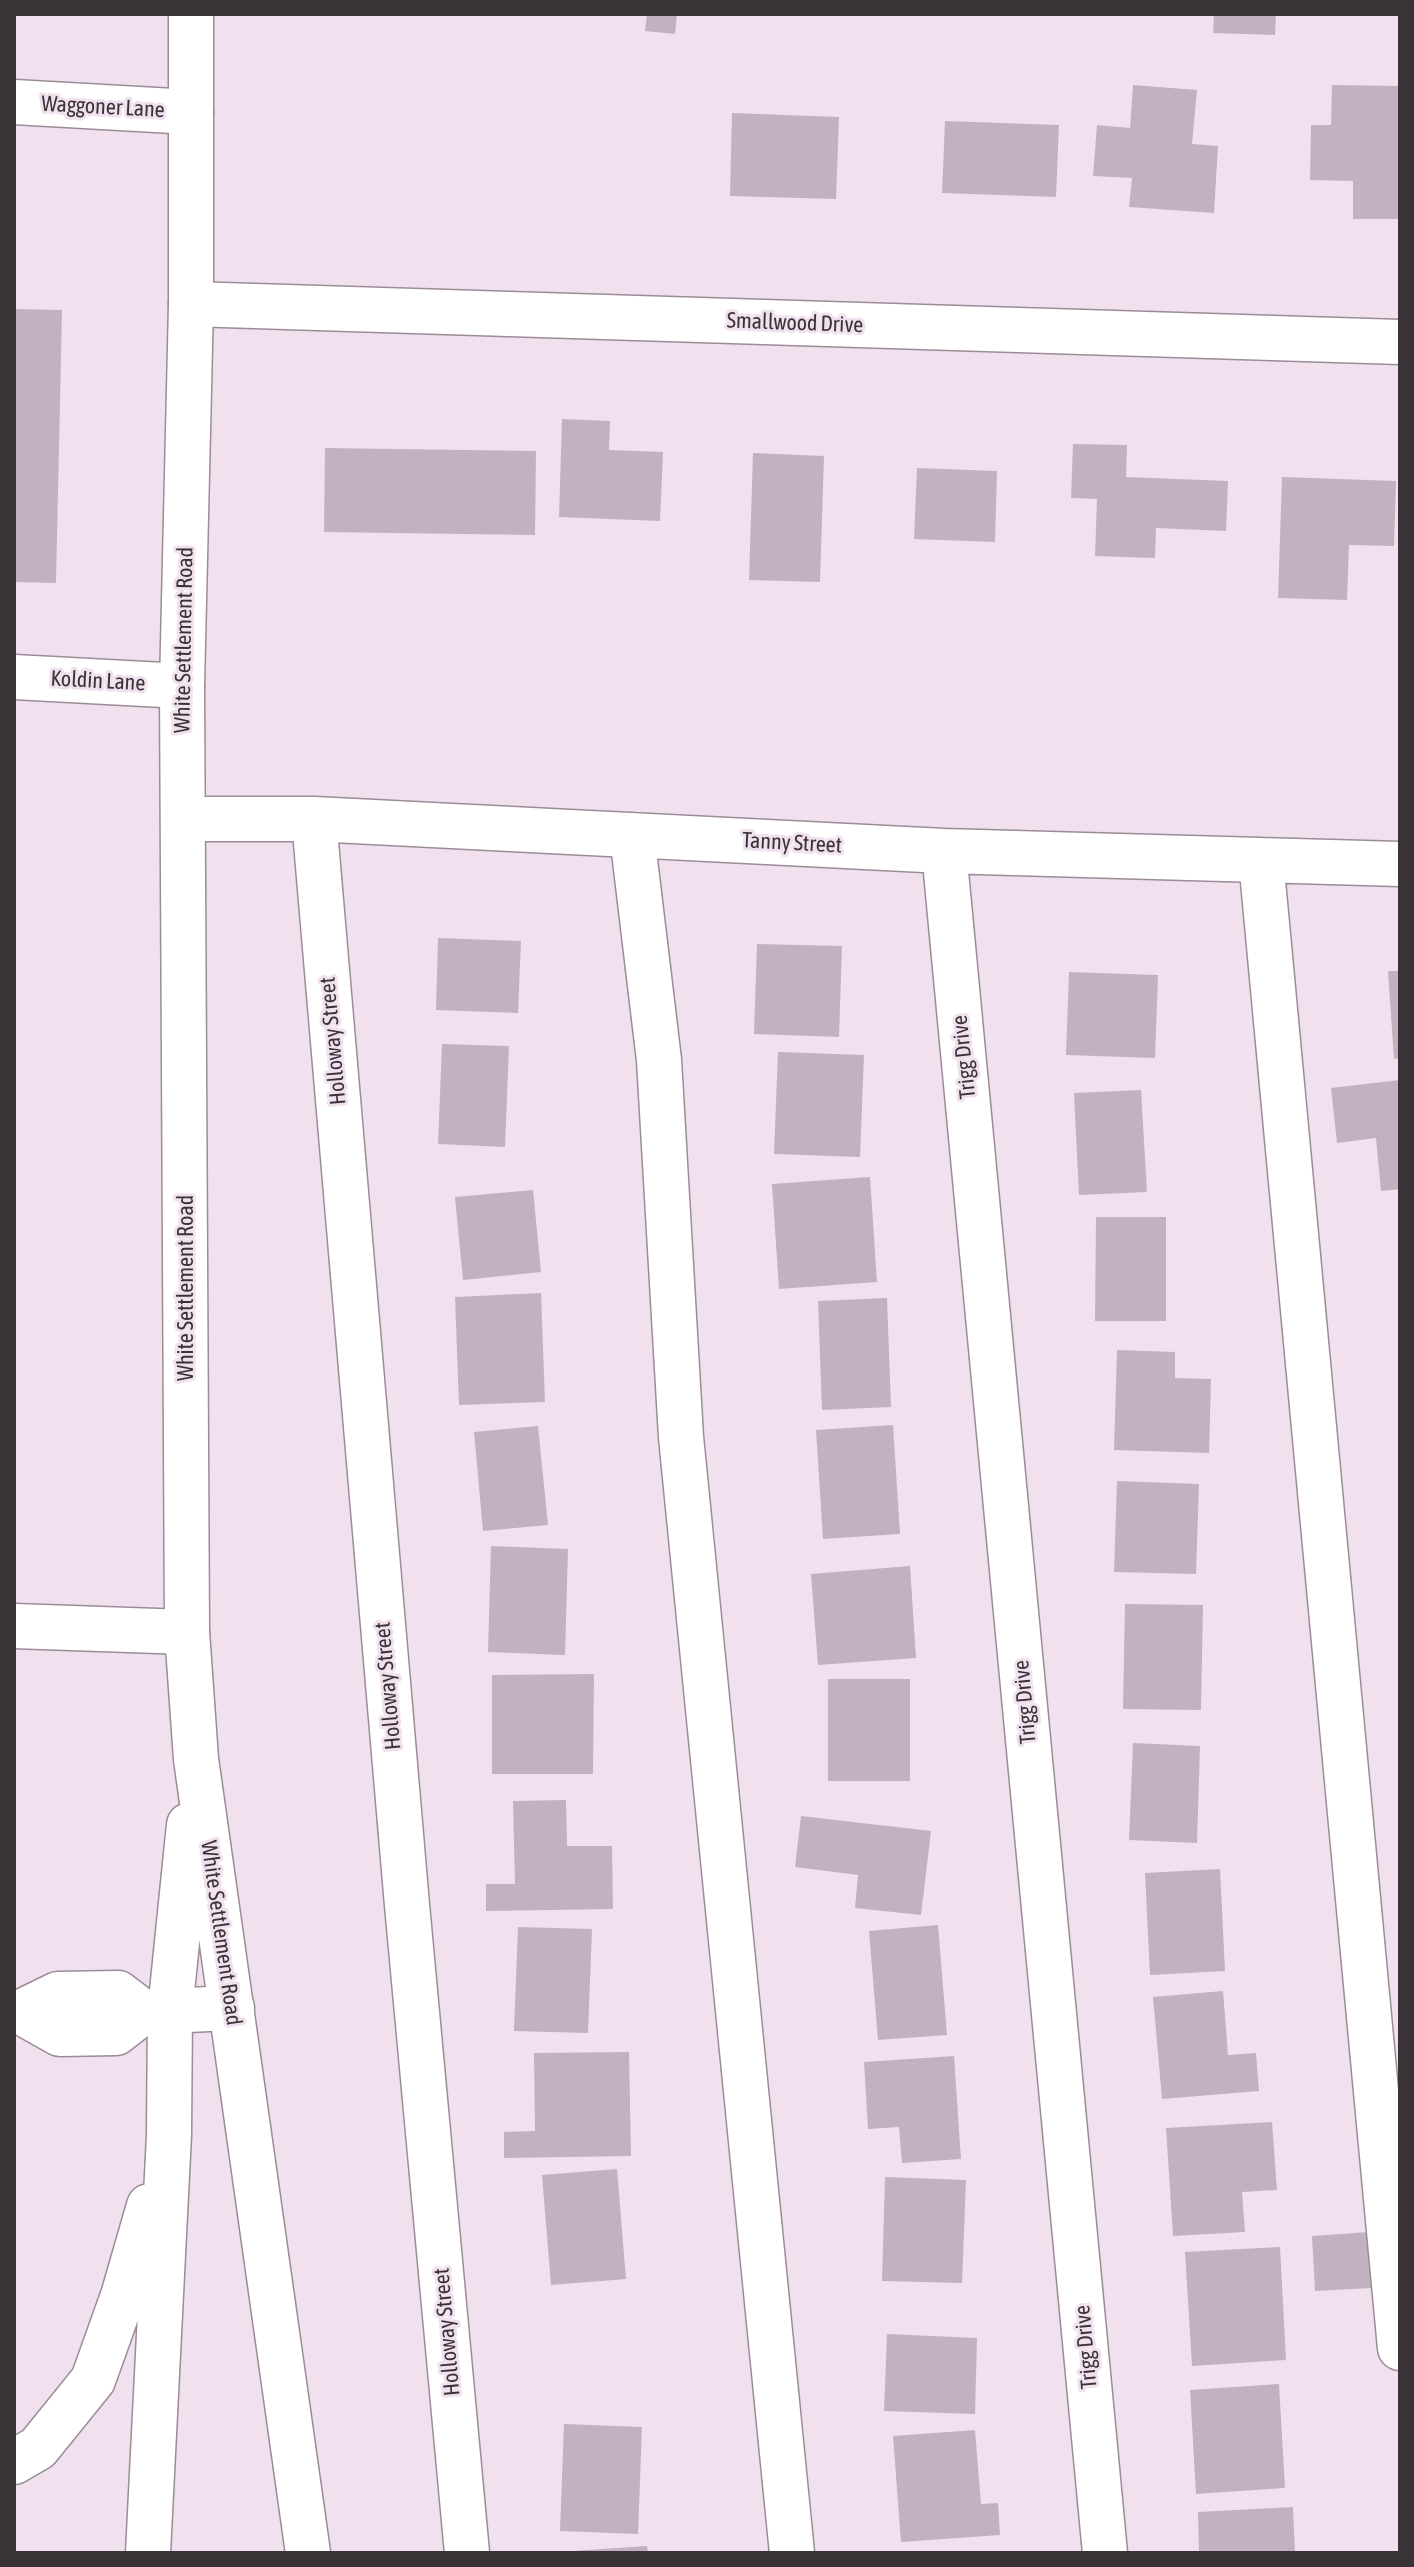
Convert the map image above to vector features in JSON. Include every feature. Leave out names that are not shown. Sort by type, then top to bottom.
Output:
[{"type":"street","name":"White Settlement Road","points":[[191,14],[191,304],[182,686],[187,1632],[196,1759],[308,2553]]},
{"type":"street","name":"Waggoner Lane","points":[[14,102],[191,112]]},
{"type":"street","name":"Smallwood Drive","points":[[191,304],[1400,342]]},
{"type":"street","name":"Koldin Lane","points":[[14,677],[182,686]]},
{"type":"street","name":"Tanny Street","points":[[184,819],[314,819],[944,851],[1400,864]]},
{"type":"street","name":"Holloway Street","points":[[314,819],[407,1905],[467,2553]]},
{"type":"street","points":[[632,835],[659,1060],[681,1437],[792,2553]]},
{"type":"street","name":"Trigg Drive","points":[[944,851],[1105,2553]]},
{"type":"street","points":[[1261,860],[1400,2348]]},
{"type":"street","points":[[14,1626],[187,1632]]},
{"type":"street","points":[[148,2553],[169,2135],[157,2012],[196,1759]]},
{"type":"street","points":[[17,2011],[58,1994],[118,1993],[157,2012],[232,2008]]},
{"type":"street","points":[[14,2462],[38,2448],[93,2380],[123,2296],[169,2135]]},
{"type":"building","points":[[647,14],[677,14],[675,34],[645,31]]},
{"type":"building","points":[[1214,14],[1276,14],[1275,35],[1213,33]]},
{"type":"building","points":[[1133,85],[1197,90],[1192,144],[1218,146],[1214,213],[1129,207],[1132,178],[1093,176],[1097,125],[1130,128]]},
{"type":"building","points":[[1332,85],[1400,86],[1400,219],[1353,219],[1353,181],[1310,180],[1311,125],[1331,125]]},
{"type":"building","points":[[732,113],[839,117],[836,199],[730,196]]},
{"type":"building","points":[[945,121],[1059,125],[1056,197],[942,193]]},
{"type":"building","points":[[14,309],[62,310],[56,583],[14,582]]},
{"type":"building","points":[[562,419],[610,421],[609,450],[663,452],[660,521],[559,517]]},
{"type":"building","points":[[1073,444],[1127,445],[1126,477],[1228,481],[1226,531],[1156,528],[1155,558],[1095,556],[1097,499],[1071,498]]},
{"type":"building","points":[[325,448],[536,451],[535,535],[324,532]]},
{"type":"building","points":[[753,453],[824,456],[820,582],[749,580]]},
{"type":"building","points":[[917,468],[997,471],[995,542],[914,539]]},
{"type":"building","points":[[1282,477],[1396,481],[1394,546],[1349,545],[1347,600],[1278,598]]},
{"type":"building","points":[[438,938],[521,941],[518,1013],[436,1010]]},
{"type":"building","points":[[757,944],[842,946],[839,1037],[754,1034]]},
{"type":"building","points":[[1388,971],[1400,971],[1400,1058],[1394,1059]]},
{"type":"building","points":[[1069,972],[1158,975],[1155,1058],[1066,1055]]},
{"type":"building","points":[[442,1044],[509,1046],[505,1147],[438,1144]]},
{"type":"building","points":[[778,1052],[864,1055],[860,1157],[774,1154]]},
{"type":"building","points":[[1400,1080],[1400,1189],[1381,1191],[1376,1138],[1337,1143],[1331,1088]]},
{"type":"building","points":[[1141,1090],[1147,1192],[1079,1195],[1074,1093]]},
{"type":"building","points":[[870,1177],[877,1282],[779,1289],[772,1184]]},
{"type":"building","points":[[533,1190],[541,1272],[463,1280],[455,1197]]},
{"type":"building","points":[[1096,1217],[1166,1217],[1166,1321],[1095,1321]]},
{"type":"building","points":[[541,1293],[545,1402],[459,1405],[455,1297]]},
{"type":"building","points":[[887,1298],[891,1407],[822,1410],[818,1301]]},
{"type":"building","points":[[1117,1350],[1175,1352],[1175,1378],[1211,1379],[1209,1453],[1114,1450]]},
{"type":"building","points":[[893,1425],[900,1534],[823,1539],[816,1430]]},
{"type":"building","points":[[538,1426],[548,1525],[483,1531],[474,1432]]},
{"type":"building","points":[[1117,1481],[1199,1484],[1196,1574],[1114,1572]]},
{"type":"building","points":[[491,1546],[568,1549],[565,1655],[488,1652]]},
{"type":"building","points":[[910,1566],[916,1658],[818,1665],[811,1574]]},
{"type":"building","points":[[1125,1604],[1203,1605],[1201,1710],[1123,1709]]},
{"type":"building","points":[[594,1674],[593,1774],[492,1774],[492,1675]]},
{"type":"building","points":[[828,1679],[910,1679],[910,1781],[828,1781]]},
{"type":"building","points":[[1133,1743],[1200,1746],[1197,1843],[1129,1840]]},
{"type":"building","points":[[566,1800],[567,1846],[612,1846],[613,1909],[486,1911],[486,1884],[515,1884],[513,1801]]},
{"type":"building","points":[[801,1816],[931,1831],[921,1915],[855,1908],[858,1875],[795,1867]]},
{"type":"building","points":[[1220,1869],[1225,1971],[1150,1975],[1145,1873]]},
{"type":"building","points":[[938,1925],[947,2035],[878,2040],[869,1931]]},
{"type":"building","points":[[518,1927],[592,1929],[588,2033],[514,2031]]},
{"type":"building","points":[[1223,1991],[1228,2055],[1256,2053],[1259,2091],[1162,2099],[1153,1997]]},
{"type":"building","points":[[629,2052],[631,2156],[504,2158],[504,2132],[535,2131],[534,2053]]},
{"type":"building","points":[[954,2056],[961,2159],[902,2163],[899,2127],[868,2129],[864,2062]]},
{"type":"building","points":[[1272,2122],[1277,2190],[1242,2192],[1245,2232],[1173,2236],[1166,2128]]},
{"type":"building","points":[[617,2169],[626,2279],[551,2285],[542,2175]]},
{"type":"building","points":[[885,2177],[966,2180],[962,2283],[882,2281]]},
{"type":"building","points":[[1369,2232],[1372,2288],[1315,2291],[1312,2236]]},
{"type":"building","points":[[1280,2247],[1286,2360],[1192,2366],[1185,2252]]},
{"type":"building","points":[[887,2334],[977,2338],[975,2414],[884,2411]]},
{"type":"building","points":[[1279,2384],[1285,2488],[1196,2494],[1190,2390]]},
{"type":"building","points":[[564,2424],[642,2427],[638,2534],[560,2531]]},
{"type":"building","points":[[975,2430],[981,2504],[998,2503],[1000,2535],[901,2542],[893,2436]]},
{"type":"building","points":[[1293,2507],[1295,2553],[1199,2553],[1198,2512]]},
{"type":"building","points":[[647,2546],[648,2553],[571,2553],[571,2551]]}]
